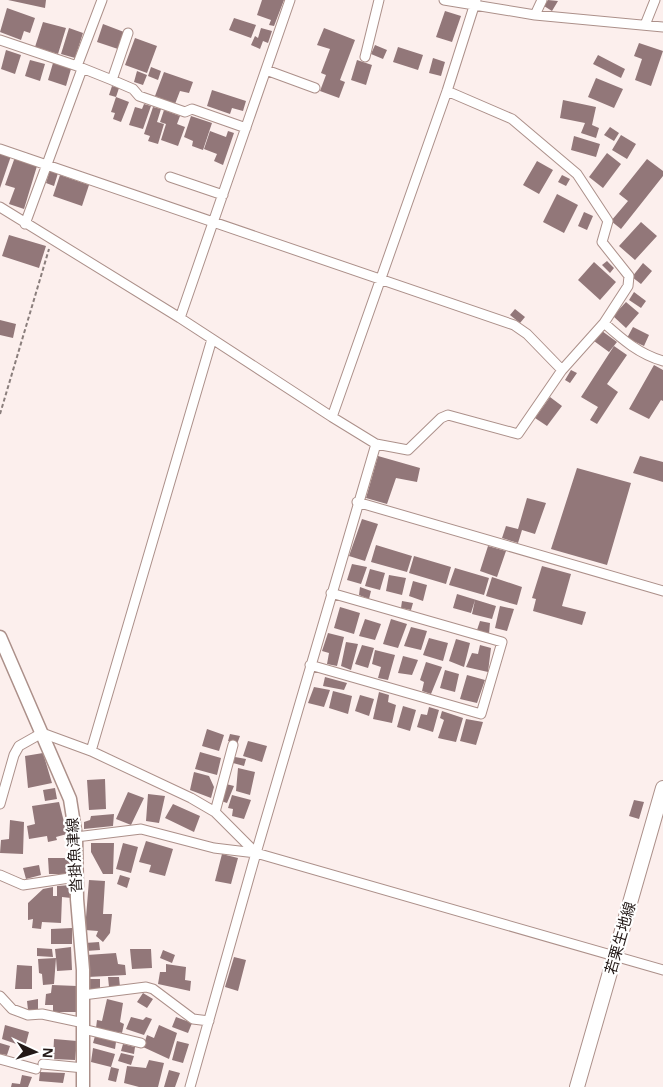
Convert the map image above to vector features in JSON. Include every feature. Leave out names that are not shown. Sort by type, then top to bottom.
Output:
[{"type":"main road","name":"沓掛魚津線","points":[[0,637],[70,799],[76,836],[76,877],[84,1026],[83,1087]]},
{"type":"main road","name":"若栗生地線","points":[[577,1087],[663,788]]},
{"type":"street","points":[[25,224],[47,165],[102,0]]},
{"type":"street","points":[[180,318],[290,0]]},
{"type":"street","points":[[365,56],[379,0]]},
{"type":"street","points":[[444,0],[475,2],[535,15],[663,27]]},
{"type":"street","points":[[535,15],[542,0]]},
{"type":"street","points":[[645,25],[654,0]]},
{"type":"street","points":[[332,417],[447,91],[475,2]]},
{"type":"street","points":[[112,80],[128,33]]},
{"type":"street","points":[[0,40],[80,67],[133,89],[139,96],[185,112],[192,109],[246,128]]},
{"type":"street","points":[[266,70],[315,88]]},
{"type":"street","points":[[0,206],[25,224],[180,318],[376,444],[408,450],[441,418],[448,416],[518,434],[562,370],[604,323],[628,286],[629,276],[602,242],[608,221],[576,174],[512,119],[447,91]]},
{"type":"street","points":[[0,149],[514,325],[527,334],[562,370]]},
{"type":"street","points":[[170,178],[223,195]]},
{"type":"street","points":[[604,323],[628,344],[646,356],[663,361]]},
{"type":"street","points":[[91,751],[212,340]]},
{"type":"street","points":[[190,1087],[357,502],[376,444]]},
{"type":"street","points":[[357,502],[663,591]]},
{"type":"street","points":[[310,665],[480,714],[502,642],[331,593]]},
{"type":"street","points":[[0,801],[14,755],[19,746],[42,733],[91,751],[215,812],[256,852]]},
{"type":"street","points":[[215,812],[233,745]]},
{"type":"street","points":[[76,836],[141,829],[214,848],[256,852],[663,970]]},
{"type":"street","points":[[0,875],[23,885],[76,877]]},
{"type":"street","points":[[83,994],[146,987],[153,989],[193,1019],[209,1021]]},
{"type":"street","points":[[0,996],[12,1010],[28,1015],[42,1014],[142,1043]]},
{"type":"street","points":[[0,1059],[39,1067],[84,1068]]},
{"type":"path","points":[[0,414],[52,240]]},
{"type":"building","points":[[8,0],[46,0],[45,8]]},
{"type":"building","points":[[262,0],[284,0],[274,26],[269,25],[271,20],[257,15]]},
{"type":"building","points":[[548,0],[558,1],[552,11],[544,6]]},
{"type":"building","points":[[7,8],[35,18],[30,33],[24,31],[21,40],[0,32]]},
{"type":"building","points":[[445,11],[461,16],[452,42],[436,37]]},
{"type":"building","points":[[234,18],[256,25],[251,38],[229,30]]},
{"type":"building","points":[[43,22],[66,28],[58,54],[35,47]]},
{"type":"building","points":[[103,24],[124,32],[118,49],[97,42]]},
{"type":"building","points":[[69,28],[83,33],[75,58],[61,54]]},
{"type":"building","points":[[261,28],[272,31],[268,43],[263,41],[260,49],[251,45],[255,36],[258,38]]},
{"type":"building","points":[[324,28],[355,40],[340,80],[345,82],[339,98],[320,91],[326,75],[321,73],[330,49],[317,45]]},
{"type":"building","points":[[135,38],[157,46],[147,73],[125,65]]},
{"type":"building","points":[[639,43],[663,51],[651,86],[635,80],[642,59],[634,56]]},
{"type":"building","points":[[375,45],[387,50],[383,59],[371,54]]},
{"type":"building","points":[[398,47],[423,55],[418,70],[393,62]]},
{"type":"building","points":[[6,50],[21,55],[15,74],[1,69]]},
{"type":"building","points":[[598,55],[625,69],[621,78],[593,64]]},
{"type":"building","points":[[433,58],[445,62],[441,76],[429,73]]},
{"type":"building","points":[[30,60],[45,64],[40,81],[25,76]]},
{"type":"building","points":[[357,60],[372,65],[366,85],[351,80]]},
{"type":"building","points":[[53,63],[71,69],[66,86],[48,80]]},
{"type":"building","points":[[151,67],[161,71],[158,80],[148,76]]},
{"type":"building","points":[[137,71],[147,75],[143,85],[134,82]]},
{"type":"building","points":[[164,72],[193,82],[189,93],[180,91],[175,104],[155,96]]},
{"type":"building","points":[[596,78],[623,89],[614,108],[588,97]]},
{"type":"building","points":[[112,86],[119,88],[116,97],[109,95]]},
{"type":"building","points":[[212,90],[246,101],[243,111],[232,108],[230,114],[207,106]]},
{"type":"building","points":[[116,97],[129,102],[121,122],[113,119],[115,113],[111,112]]},
{"type":"building","points":[[563,100],[596,107],[592,125],[599,128],[596,138],[581,133],[585,123],[560,118]]},
{"type":"building","points":[[144,104],[151,106],[143,129],[129,125],[135,107],[142,109]]},
{"type":"building","points":[[153,107],[161,109],[157,122],[164,124],[158,144],[148,141],[150,136],[144,134]]},
{"type":"building","points":[[164,110],[180,116],[177,124],[185,127],[178,146],[161,140],[166,124],[160,122]]},
{"type":"building","points":[[191,116],[212,123],[203,150],[192,146],[193,141],[184,137]]},
{"type":"building","points":[[610,127],[619,133],[614,141],[604,135]]},
{"type":"building","points":[[210,131],[226,137],[228,131],[234,133],[223,165],[214,161],[217,154],[204,149]]},
{"type":"building","points":[[621,135],[636,144],[627,159],[612,150]]},
{"type":"building","points":[[574,136],[600,144],[596,157],[571,150]]},
{"type":"building","points":[[0,153],[11,156],[0,188]]},
{"type":"building","points":[[607,153],[621,164],[603,188],[589,177]]},
{"type":"building","points":[[15,157],[37,166],[24,209],[9,204],[15,188],[5,185]]},
{"type":"building","points":[[647,159],[663,171],[663,176],[621,229],[611,221],[628,201],[619,194]]},
{"type":"building","points":[[537,161],[553,170],[539,194],[523,185]]},
{"type":"building","points":[[50,170],[58,173],[54,186],[46,183]]},
{"type":"building","points":[[60,175],[89,185],[82,206],[53,196]]},
{"type":"building","points":[[562,175],[570,179],[566,186],[558,182]]},
{"type":"building","points":[[557,194],[578,205],[564,233],[543,222]]},
{"type":"building","points":[[584,212],[593,216],[587,230],[578,226]]},
{"type":"building","points":[[641,222],[657,236],[635,260],[619,246]]},
{"type":"building","points":[[9,235],[46,246],[39,268],[2,256]]},
{"type":"building","points":[[607,261],[614,268],[610,273],[602,265]]},
{"type":"building","points":[[594,262],[616,282],[600,300],[578,280]]},
{"type":"building","points":[[643,263],[652,271],[641,284],[632,277]]},
{"type":"building","points":[[634,292],[646,301],[641,308],[629,300]]},
{"type":"building","points":[[626,302],[639,313],[626,328],[613,316]]},
{"type":"building","points":[[515,309],[525,317],[520,323],[510,315]]},
{"type":"building","points":[[0,320],[16,324],[13,338],[0,335]]},
{"type":"building","points":[[633,327],[649,335],[644,346],[627,338]]},
{"type":"building","points":[[602,331],[617,342],[609,352],[594,341]]},
{"type":"building","points":[[614,346],[627,355],[607,384],[618,392],[597,424],[590,420],[598,407],[581,397]]},
{"type":"building","points":[[654,365],[663,370],[663,401],[661,400],[649,419],[629,409]]},
{"type":"building","points":[[571,370],[577,373],[570,383],[565,380]]},
{"type":"building","points":[[550,397],[562,406],[547,426],[535,418]]},
{"type":"building","points":[[378,456],[420,468],[417,482],[396,478],[387,504],[366,498]]},
{"type":"building","points":[[640,456],[663,462],[663,482],[633,473]]},
{"type":"building","points":[[577,468],[631,483],[607,565],[551,549]]},
{"type":"building","points":[[527,498],[546,503],[535,534],[522,530],[518,543],[502,538],[506,526],[518,529]]},
{"type":"building","points":[[362,519],[378,524],[365,561],[349,556]]},
{"type":"building","points":[[376,545],[412,556],[407,572],[371,562]]},
{"type":"building","points":[[488,546],[506,551],[497,577],[480,571]]},
{"type":"building","points":[[414,556],[451,567],[446,584],[409,573]]},
{"type":"building","points":[[352,564],[367,567],[361,584],[347,580]]},
{"type":"building","points":[[542,566],[571,574],[562,606],[586,612],[582,625],[533,611],[536,599],[532,598]]},
{"type":"building","points":[[455,568],[489,578],[484,595],[449,585]]},
{"type":"building","points":[[370,569],[385,573],[380,590],[365,586]]},
{"type":"building","points":[[389,575],[406,578],[402,595],[386,591]]},
{"type":"building","points":[[492,577],[522,587],[517,605],[486,596]]},
{"type":"building","points":[[413,581],[427,585],[423,601],[409,596]]},
{"type":"building","points":[[360,587],[371,591],[369,599],[359,595]]},
{"type":"building","points":[[457,594],[496,606],[492,619],[472,614],[475,600],[471,613],[453,608]]},
{"type":"building","points":[[402,601],[413,603],[411,610],[401,608]]},
{"type":"building","points":[[500,606],[514,609],[507,631],[495,628]]},
{"type":"building","points":[[340,607],[360,613],[354,634],[334,628]]},
{"type":"building","points":[[365,619],[381,624],[375,640],[359,636]]},
{"type":"building","points":[[391,619],[407,624],[398,648],[383,644]]},
{"type":"building","points":[[480,621],[490,623],[489,634],[477,630]]},
{"type":"building","points":[[411,627],[427,631],[421,650],[404,646]]},
{"type":"building","points":[[328,633],[344,637],[337,666],[327,664],[329,653],[322,651]]},
{"type":"building","points":[[429,638],[448,643],[443,661],[423,655]]},
{"type":"building","points":[[456,639],[470,643],[464,667],[449,661]]},
{"type":"building","points":[[346,642],[358,644],[351,670],[341,666]]},
{"type":"building","points":[[362,645],[374,648],[368,668],[355,664]]},
{"type":"building","points":[[480,645],[491,648],[488,672],[466,667],[472,653],[478,654]]},
{"type":"building","points":[[375,650],[395,655],[388,680],[378,678],[381,667],[372,664]]},
{"type":"building","points":[[403,656],[418,660],[412,675],[398,673]]},
{"type":"building","points":[[426,662],[442,667],[431,694],[422,691],[424,682],[420,680]]},
{"type":"building","points":[[445,670],[459,674],[455,692],[440,688]]},
{"type":"building","points":[[467,675],[485,680],[477,703],[460,699]]},
{"type":"building","points":[[325,677],[347,683],[344,690],[323,686]]},
{"type":"building","points":[[314,687],[330,690],[324,707],[308,703]]},
{"type":"building","points":[[333,691],[352,696],[348,714],[329,708]]},
{"type":"building","points":[[379,692],[389,695],[388,702],[396,705],[392,723],[373,719]]},
{"type":"building","points":[[360,695],[374,699],[369,716],[355,711]]},
{"type":"building","points":[[403,706],[416,710],[410,731],[397,727]]},
{"type":"building","points":[[429,707],[439,710],[433,732],[417,727],[421,714],[427,715]]},
{"type":"building","points":[[442,711],[463,718],[456,742],[438,738],[444,720],[440,718]]},
{"type":"building","points":[[466,719],[483,722],[476,745],[460,741]]},
{"type":"building","points":[[207,729],[224,735],[219,751],[202,746]]},
{"type":"building","points":[[230,734],[240,736],[237,744],[228,741]]},
{"type":"building","points":[[248,741],[267,746],[262,762],[243,756]]},
{"type":"building","points":[[200,752],[221,758],[217,775],[195,769]]},
{"type":"building","points":[[43,753],[52,783],[28,788],[25,756]]},
{"type":"building","points":[[235,757],[246,759],[244,766],[233,763]]},
{"type":"building","points":[[238,768],[255,772],[250,795],[236,791]]},
{"type":"building","points":[[194,772],[209,776],[214,787],[211,798],[190,790]]},
{"type":"building","points":[[105,779],[106,809],[89,810],[87,780]]},
{"type":"building","points":[[226,784],[234,786],[227,803],[221,801]]},
{"type":"building","points":[[55,788],[57,799],[45,801],[43,790]]},
{"type":"building","points":[[128,792],[144,798],[131,825],[116,819]]},
{"type":"building","points":[[148,794],[165,796],[159,823],[146,821]]},
{"type":"building","points":[[232,795],[251,800],[244,819],[232,816],[233,809],[228,808]]},
{"type":"building","points":[[634,800],[644,802],[639,819],[629,816]]},
{"type":"building","points":[[59,802],[67,834],[56,837],[57,840],[48,842],[47,836],[29,839],[27,826],[35,824],[32,806]]},
{"type":"building","points":[[173,804],[200,816],[194,832],[165,818]]},
{"type":"building","points":[[114,814],[113,826],[84,829],[84,822],[90,820],[91,816]]},
{"type":"building","points":[[10,820],[24,822],[23,854],[0,853],[1,840],[9,839]]},
{"type":"building","points":[[146,841],[173,849],[165,876],[149,872],[151,865],[139,862]]},
{"type":"building","points":[[91,843],[114,843],[113,874],[103,874],[91,852]]},
{"type":"building","points":[[123,843],[138,847],[131,873],[116,869]]},
{"type":"building","points":[[222,854],[238,858],[231,884],[215,881]]},
{"type":"building","points":[[48,858],[70,858],[70,874],[49,874]]},
{"type":"building","points":[[39,865],[41,875],[26,879],[23,868]]},
{"type":"building","points":[[120,875],[130,878],[127,888],[117,884]]},
{"type":"building","points":[[89,880],[105,881],[103,914],[112,914],[110,933],[103,942],[96,936],[98,931],[85,930]]},
{"type":"building","points":[[71,885],[71,898],[62,897],[61,923],[42,922],[41,929],[32,928],[33,919],[28,920],[28,903],[43,889],[53,887],[53,896],[57,896],[57,886]]},
{"type":"building","points":[[72,928],[72,944],[51,944],[51,929]]},
{"type":"building","points":[[99,942],[100,950],[86,951],[85,943]]},
{"type":"building","points":[[71,947],[72,970],[57,971],[55,949]]},
{"type":"building","points":[[37,948],[52,949],[53,957],[37,956]]},
{"type":"building","points":[[130,949],[151,949],[152,968],[132,969]]},
{"type":"building","points":[[163,950],[175,955],[172,963],[160,958]]},
{"type":"building","points":[[116,953],[118,964],[125,965],[126,975],[88,977],[87,955]]},
{"type":"building","points":[[234,957],[246,960],[238,991],[225,987]]},
{"type":"building","points":[[56,958],[54,984],[43,985],[42,974],[39,973],[38,959]]},
{"type":"building","points":[[166,964],[186,967],[185,980],[191,981],[190,991],[158,984],[160,972],[166,972]]},
{"type":"building","points":[[17,965],[32,966],[32,989],[15,989]]},
{"type":"building","points":[[108,977],[119,977],[120,987],[109,987]]},
{"type":"building","points":[[88,979],[100,979],[100,989],[88,990]]},
{"type":"building","points":[[52,985],[77,986],[77,1012],[53,1012],[53,1005],[45,1005],[46,994],[51,993]]},
{"type":"building","points":[[143,993],[153,999],[147,1008],[137,1002]]},
{"type":"building","points":[[38,999],[38,1010],[28,1010],[27,1001]]},
{"type":"building","points":[[107,999],[123,1003],[120,1022],[124,1024],[122,1033],[96,1028],[97,1020],[102,1021]]},
{"type":"building","points":[[131,1017],[143,1020],[146,1017],[152,1019],[144,1035],[126,1029]]},
{"type":"building","points":[[176,1017],[192,1023],[188,1033],[172,1027]]},
{"type":"building","points":[[5,1025],[29,1032],[25,1047],[2,1039]]},
{"type":"building","points":[[159,1025],[177,1033],[169,1059],[143,1047],[147,1035],[154,1038]]},
{"type":"building","points":[[95,1036],[116,1042],[115,1049],[93,1043]]},
{"type":"building","points":[[54,1039],[77,1041],[75,1060],[53,1059]]},
{"type":"building","points":[[177,1041],[189,1044],[183,1063],[172,1060]]},
{"type":"building","points":[[0,1043],[10,1046],[7,1055],[0,1054]]},
{"type":"building","points":[[123,1044],[135,1047],[134,1054],[121,1051]]},
{"type":"building","points":[[93,1048],[115,1054],[111,1067],[91,1062]]},
{"type":"building","points":[[121,1053],[134,1056],[131,1065],[118,1061]]},
{"type":"building","points":[[149,1060],[164,1063],[158,1087],[139,1087],[124,1083],[127,1066],[146,1068]]},
{"type":"building","points":[[111,1067],[119,1069],[116,1082],[108,1080]]},
{"type":"building","points":[[169,1070],[180,1073],[175,1087],[164,1087]]},
{"type":"building","points":[[40,1072],[65,1073],[63,1083],[39,1081]]},
{"type":"building","points":[[22,1075],[32,1077],[28,1087],[11,1087],[12,1083],[20,1084]]}]
